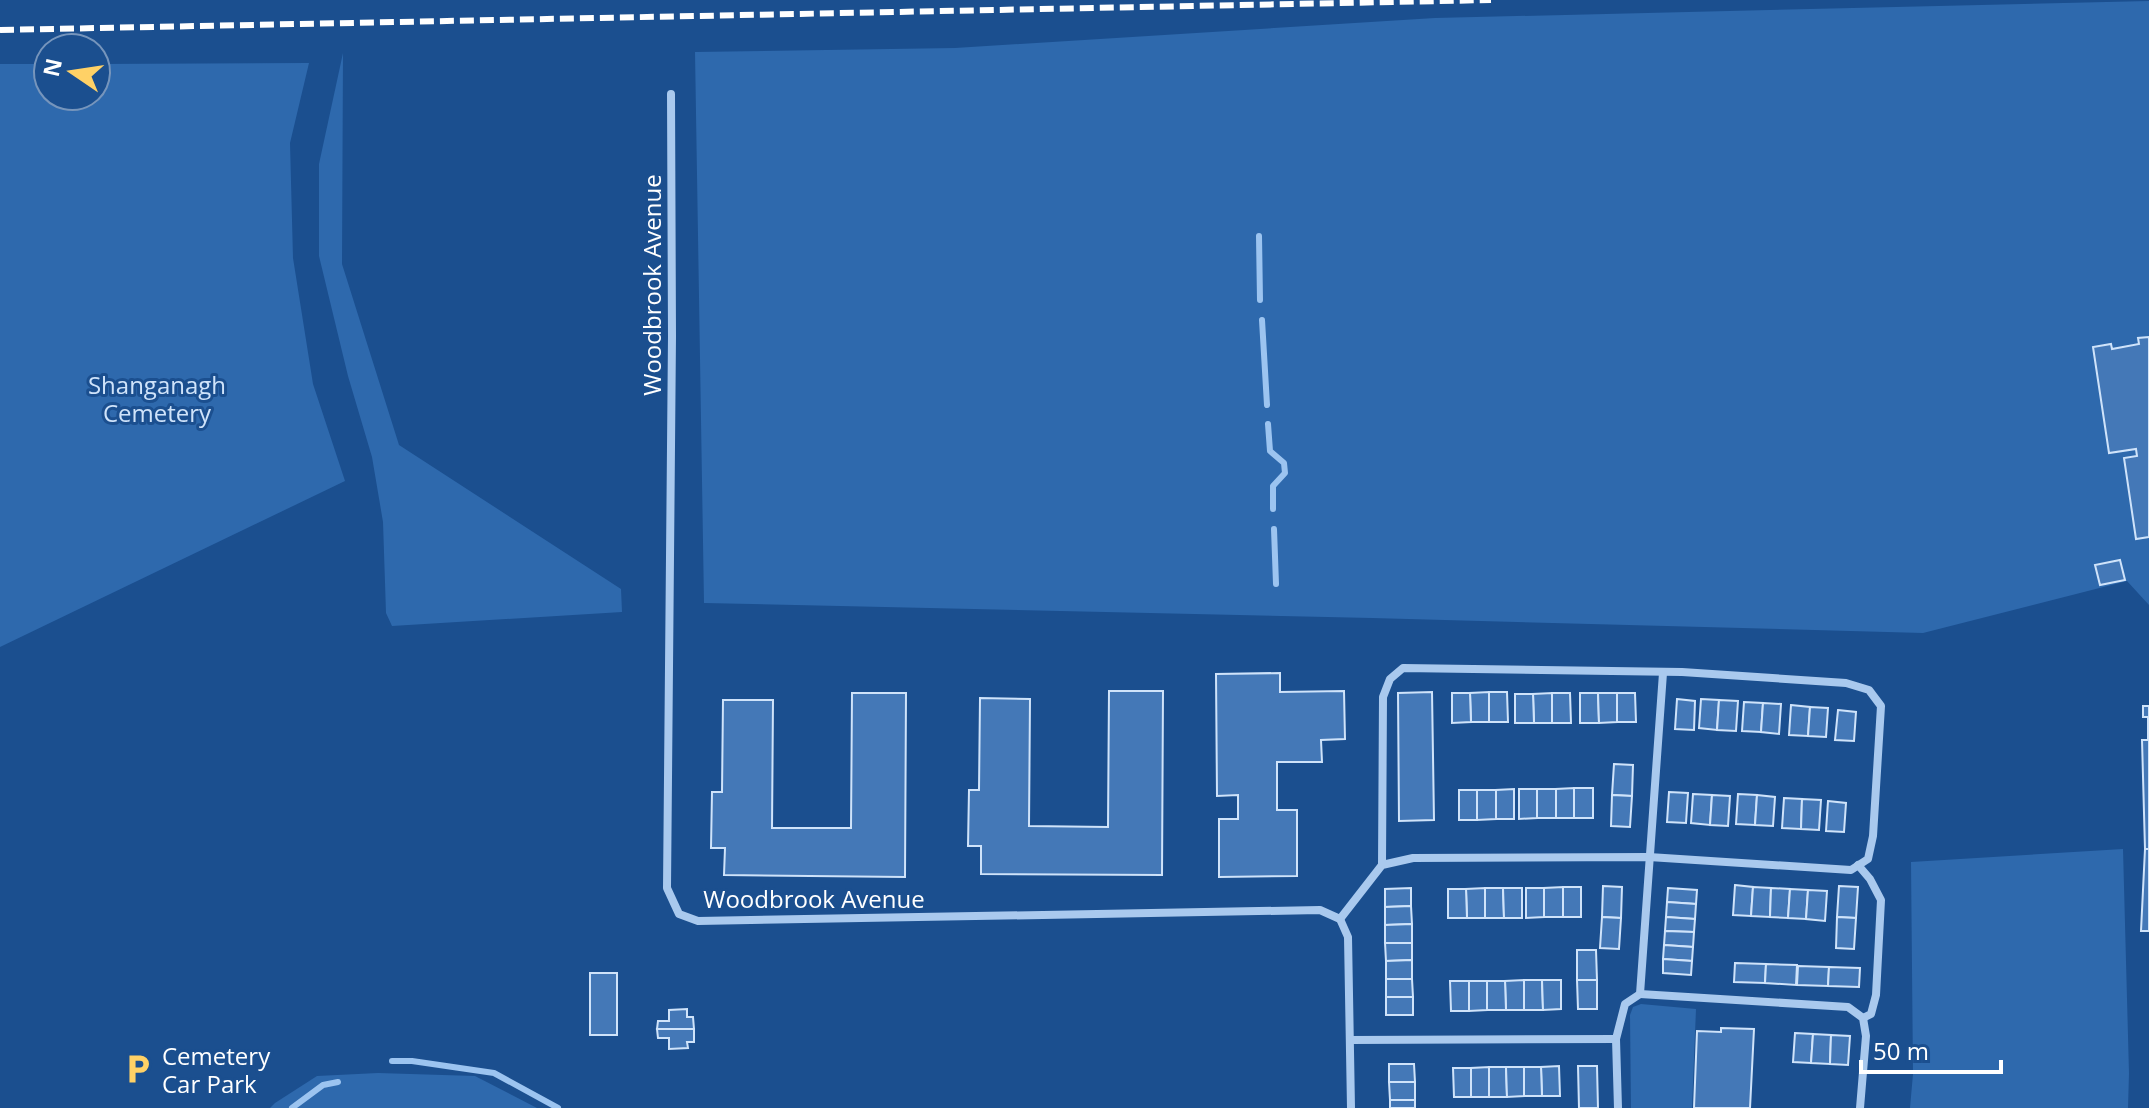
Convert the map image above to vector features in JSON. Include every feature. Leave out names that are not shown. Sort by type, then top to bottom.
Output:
[{"type":"street","name":"Woodbrook Avenue","points":[[671,94],[667,888],[679,914],[698,921],[1320,910],[1340,919]]},
{"type":"street","points":[[1351,1108],[1348,937],[1340,919],[1382,865],[1383,697],[1390,679],[1403,668],[1682,672],[1846,683],[1869,690],[1881,706],[1873,836],[1868,859],[1851,870],[1649,857],[1413,858],[1382,865]]},
{"type":"street","points":[[1640,994],[1663,673]]},
{"type":"street","points":[[1858,865],[1881,900],[1876,995],[1871,1014],[1863,1018]]},
{"type":"street","points":[[1618,1108],[1616,1039],[1625,1004],[1640,994],[1848,1007],[1863,1018],[1866,1036],[1860,1108]]},
{"type":"street","points":[[1350,1040],[1616,1039]]},
{"type":"green space","points":[[2149,1],[2149,605],[2127,581],[1923,633],[704,603],[695,52],[955,48],[1435,18]]},
{"type":"green space","points":[[343,53],[342,264],[399,445],[621,589],[622,612],[392,626],[386,613],[383,522],[372,457],[348,376],[319,256],[319,164]]},
{"type":"green space","name":"Shanganagh Cemetery","points":[[309,63],[290,143],[293,258],[313,384],[345,481],[0,647],[0,64],[32,64],[32,112],[112,112],[112,64]]},
{"type":"green space","points":[[2123,849],[2128,1108],[1910,1108],[1913,1074],[1911,862]]},
{"type":"green space","points":[[1641,1004],[1696,1009],[1692,1108],[1631,1108],[1630,1015],[1633,1007]]},
{"type":"green space","points":[[378,1073],[475,1076],[537,1108],[270,1108],[317,1076]]},
{"type":"building","points":[[2149,337],[2149,537],[2136,539],[2124,458],[2137,456],[2136,449],[2109,453],[2093,347],[2111,344],[2112,349],[2139,344],[2138,338]]},
{"type":"building","points":[[2120,560],[2125,580],[2100,585],[2095,565]]},
{"type":"building","points":[[1280,673],[1280,692],[1344,691],[1345,739],[1321,740],[1322,762],[1277,762],[1277,810],[1297,810],[1297,876],[1219,877],[1219,819],[1238,819],[1238,795],[1217,796],[1216,674]]},
{"type":"building","points":[[1109,691],[1163,691],[1162,875],[981,874],[981,846],[968,846],[969,790],[979,790],[980,698],[1030,699],[1029,826],[1108,827]]},
{"type":"building","points":[[1432,692],[1434,820],[1399,821],[1398,693]]},
{"type":"building","points":[[1489,692],[1507,692],[1508,722],[1489,722]]},
{"type":"building","points":[[1489,692],[1489,722],[1471,722],[1470,693]]},
{"type":"building","points":[[852,693],[906,693],[905,877],[724,875],[725,848],[711,848],[712,792],[722,792],[723,700],[773,700],[772,828],[851,828]]},
{"type":"building","points":[[1452,693],[1470,693],[1471,722],[1452,723]]},
{"type":"building","points":[[1552,693],[1570,693],[1571,723],[1552,723]]},
{"type":"building","points":[[1552,693],[1552,723],[1534,723],[1533,694]]},
{"type":"building","points":[[1580,693],[1598,693],[1599,723],[1580,723]]},
{"type":"building","points":[[1598,693],[1617,693],[1617,722],[1599,723]]},
{"type":"building","points":[[1617,693],[1635,693],[1636,722],[1617,722]]},
{"type":"building","points":[[1515,694],[1533,694],[1534,723],[1515,723]]},
{"type":"building","points":[[1677,699],[1695,701],[1694,730],[1675,729]]},
{"type":"building","points":[[1701,699],[1719,700],[1717,730],[1699,728]]},
{"type":"building","points":[[1719,700],[1738,701],[1736,731],[1717,730]]},
{"type":"building","points":[[1744,702],[1763,703],[1761,732],[1742,731]]},
{"type":"building","points":[[1763,703],[1781,704],[1779,734],[1761,732]]},
{"type":"building","points":[[1791,705],[1810,707],[1808,736],[1789,735]]},
{"type":"building","points":[[2143,706],[2149,706],[2149,849],[2145,849],[2142,740],[2148,740],[2148,717],[2143,717]]},
{"type":"building","points":[[1810,707],[1828,708],[1826,737],[1808,736]]},
{"type":"building","points":[[1838,710],[1856,712],[1854,741],[1835,740]]},
{"type":"building","points":[[1614,764],[1633,765],[1632,796],[1612,795]]},
{"type":"building","points":[[1574,788],[1593,788],[1593,818],[1574,818]]},
{"type":"building","points":[[1574,788],[1574,818],[1556,818],[1556,789]]},
{"type":"building","points":[[1514,789],[1514,819],[1496,819],[1496,790]]},
{"type":"building","points":[[1519,789],[1537,789],[1537,818],[1519,819]]},
{"type":"building","points":[[1537,789],[1556,789],[1556,818],[1537,818]]},
{"type":"building","points":[[1459,790],[1477,790],[1477,820],[1459,820]]},
{"type":"building","points":[[1477,790],[1496,790],[1496,819],[1477,820]]},
{"type":"building","points":[[1669,792],[1688,793],[1686,823],[1667,822]]},
{"type":"building","points":[[1693,794],[1712,795],[1710,825],[1691,823]]},
{"type":"building","points":[[1738,794],[1757,795],[1755,825],[1736,824]]},
{"type":"building","points":[[1612,795],[1632,796],[1630,827],[1611,826]]},
{"type":"building","points":[[1712,795],[1730,796],[1728,826],[1710,825]]},
{"type":"building","points":[[1757,795],[1775,797],[1773,826],[1755,825]]},
{"type":"building","points":[[1784,798],[1802,799],[1801,829],[1782,828]]},
{"type":"building","points":[[1802,799],[1821,800],[1819,830],[1801,829]]},
{"type":"building","points":[[1828,801],[1846,803],[1844,832],[1826,831]]},
{"type":"building","points":[[2145,849],[2149,849],[2149,931],[2141,931]]},
{"type":"building","points":[[1735,885],[1753,887],[1751,916],[1733,915]]},
{"type":"building","points":[[1603,886],[1622,887],[1621,918],[1602,917]]},
{"type":"building","points":[[1839,886],[1858,887],[1856,918],[1837,917]]},
{"type":"building","points":[[1563,887],[1581,887],[1581,917],[1563,917]]},
{"type":"building","points":[[1563,887],[1563,917],[1544,917],[1544,888]]},
{"type":"building","points":[[1753,887],[1771,888],[1770,917],[1751,916]]},
{"type":"building","points":[[1411,888],[1411,906],[1385,907],[1385,889]]},
{"type":"building","points":[[1485,888],[1485,918],[1467,918],[1466,889]]},
{"type":"building","points":[[1485,888],[1503,888],[1504,918],[1485,918]]},
{"type":"building","points":[[1503,888],[1522,888],[1522,918],[1504,918]]},
{"type":"building","points":[[1526,888],[1544,888],[1544,917],[1526,918]]},
{"type":"building","points":[[1668,888],[1697,890],[1696,904],[1667,902]]},
{"type":"building","points":[[1771,888],[1790,889],[1788,918],[1770,917]]},
{"type":"building","points":[[1448,889],[1466,889],[1467,918],[1448,918]]},
{"type":"building","points":[[1790,889],[1808,890],[1806,919],[1788,918]]},
{"type":"building","points":[[1808,890],[1827,891],[1825,921],[1806,919]]},
{"type":"building","points":[[1667,902],[1696,904],[1695,919],[1666,917]]},
{"type":"building","points":[[1411,906],[1412,924],[1385,925],[1385,907]]},
{"type":"building","points":[[1602,917],[1621,918],[1619,949],[1600,948]]},
{"type":"building","points":[[1666,917],[1695,919],[1694,932],[1665,931]]},
{"type":"building","points":[[1837,917],[1856,918],[1854,949],[1836,948]]},
{"type":"building","points":[[1412,924],[1412,943],[1385,943],[1385,925]]},
{"type":"building","points":[[1665,931],[1694,932],[1693,947],[1664,945]]},
{"type":"building","points":[[1385,943],[1412,943],[1412,960],[1386,961]]},
{"type":"building","points":[[1664,945],[1693,947],[1692,961],[1663,959]]},
{"type":"building","points":[[1577,950],[1596,950],[1597,980],[1577,980]]},
{"type":"building","points":[[1663,959],[1692,961],[1691,975],[1663,973]]},
{"type":"building","points":[[1412,960],[1412,979],[1386,979],[1386,961]]},
{"type":"building","points":[[1735,963],[1766,964],[1765,983],[1734,982]]},
{"type":"building","points":[[1766,964],[1797,965],[1796,985],[1765,983]]},
{"type":"building","points":[[1798,966],[1829,967],[1828,986],[1797,985]]},
{"type":"building","points":[[1829,967],[1860,968],[1859,987],[1828,986]]},
{"type":"building","points":[[590,973],[617,973],[617,1035],[590,1035]]},
{"type":"building","points":[[1386,979],[1412,979],[1413,997],[1386,997]]},
{"type":"building","points":[[1524,980],[1524,1010],[1506,1010],[1505,981]]},
{"type":"building","points":[[1524,980],[1542,980],[1543,1010],[1524,1010]]},
{"type":"building","points":[[1542,980],[1561,980],[1561,1009],[1543,1010]]},
{"type":"building","points":[[1577,980],[1597,980],[1597,1009],[1578,1009]]},
{"type":"building","points":[[1450,981],[1469,981],[1469,1011],[1451,1011]]},
{"type":"building","points":[[1469,981],[1487,981],[1487,1010],[1469,1011]]},
{"type":"building","points":[[1487,981],[1505,981],[1506,1010],[1487,1010]]},
{"type":"building","points":[[1386,997],[1413,997],[1413,1015],[1386,1015]]},
{"type":"building","points":[[687,1009],[687,1017],[693,1017],[694,1029],[657,1029],[658,1021],[669,1021],[669,1010]]},
{"type":"building","points":[[1721,1028],[1754,1029],[1750,1108],[1694,1108],[1697,1031],[1721,1032]]},
{"type":"building","points":[[657,1029],[694,1029],[694,1042],[687,1042],[688,1048],[669,1049],[669,1038],[658,1038]]},
{"type":"building","points":[[1795,1033],[1813,1034],[1811,1063],[1793,1062]]},
{"type":"building","points":[[1813,1034],[1831,1035],[1830,1064],[1811,1063]]},
{"type":"building","points":[[1831,1035],[1850,1036],[1848,1065],[1830,1064]]},
{"type":"building","points":[[1389,1064],[1414,1064],[1415,1082],[1389,1082]]},
{"type":"building","points":[[1559,1066],[1560,1096],[1542,1096],[1541,1067]]},
{"type":"building","points":[[1578,1066],[1597,1066],[1598,1108],[1579,1108]]},
{"type":"building","points":[[1489,1067],[1489,1097],[1471,1097],[1471,1068]]},
{"type":"building","points":[[1489,1067],[1506,1067],[1507,1097],[1489,1097]]},
{"type":"building","points":[[1506,1067],[1524,1067],[1524,1096],[1507,1097]]},
{"type":"building","points":[[1524,1067],[1541,1067],[1542,1096],[1524,1096]]},
{"type":"building","points":[[1453,1068],[1471,1068],[1471,1097],[1454,1097]]},
{"type":"building","points":[[1389,1082],[1415,1082],[1415,1100],[1390,1100]]},
{"type":"building","points":[[1390,1100],[1415,1100],[1415,1108],[1390,1108]]},
{"type":"waterway","points":[[1259,236],[1260,300]]},
{"type":"waterway","points":[[1262,320],[1267,405]]},
{"type":"waterway","points":[[1268,424],[1270,451],[1284,463],[1285,473],[1273,486],[1273,509]]},
{"type":"waterway","points":[[1274,529],[1276,584]]},
{"type":"waterway","points":[[392,1061],[494,1073],[558,1108]]},
{"type":"waterway","points":[[292,1108],[323,1085],[338,1082]]},
{"type":"railway","points":[[0,30],[1491,0]]},
{"type":"place","name":"Cemetery Car Park","points":[[138,1069]]}]
